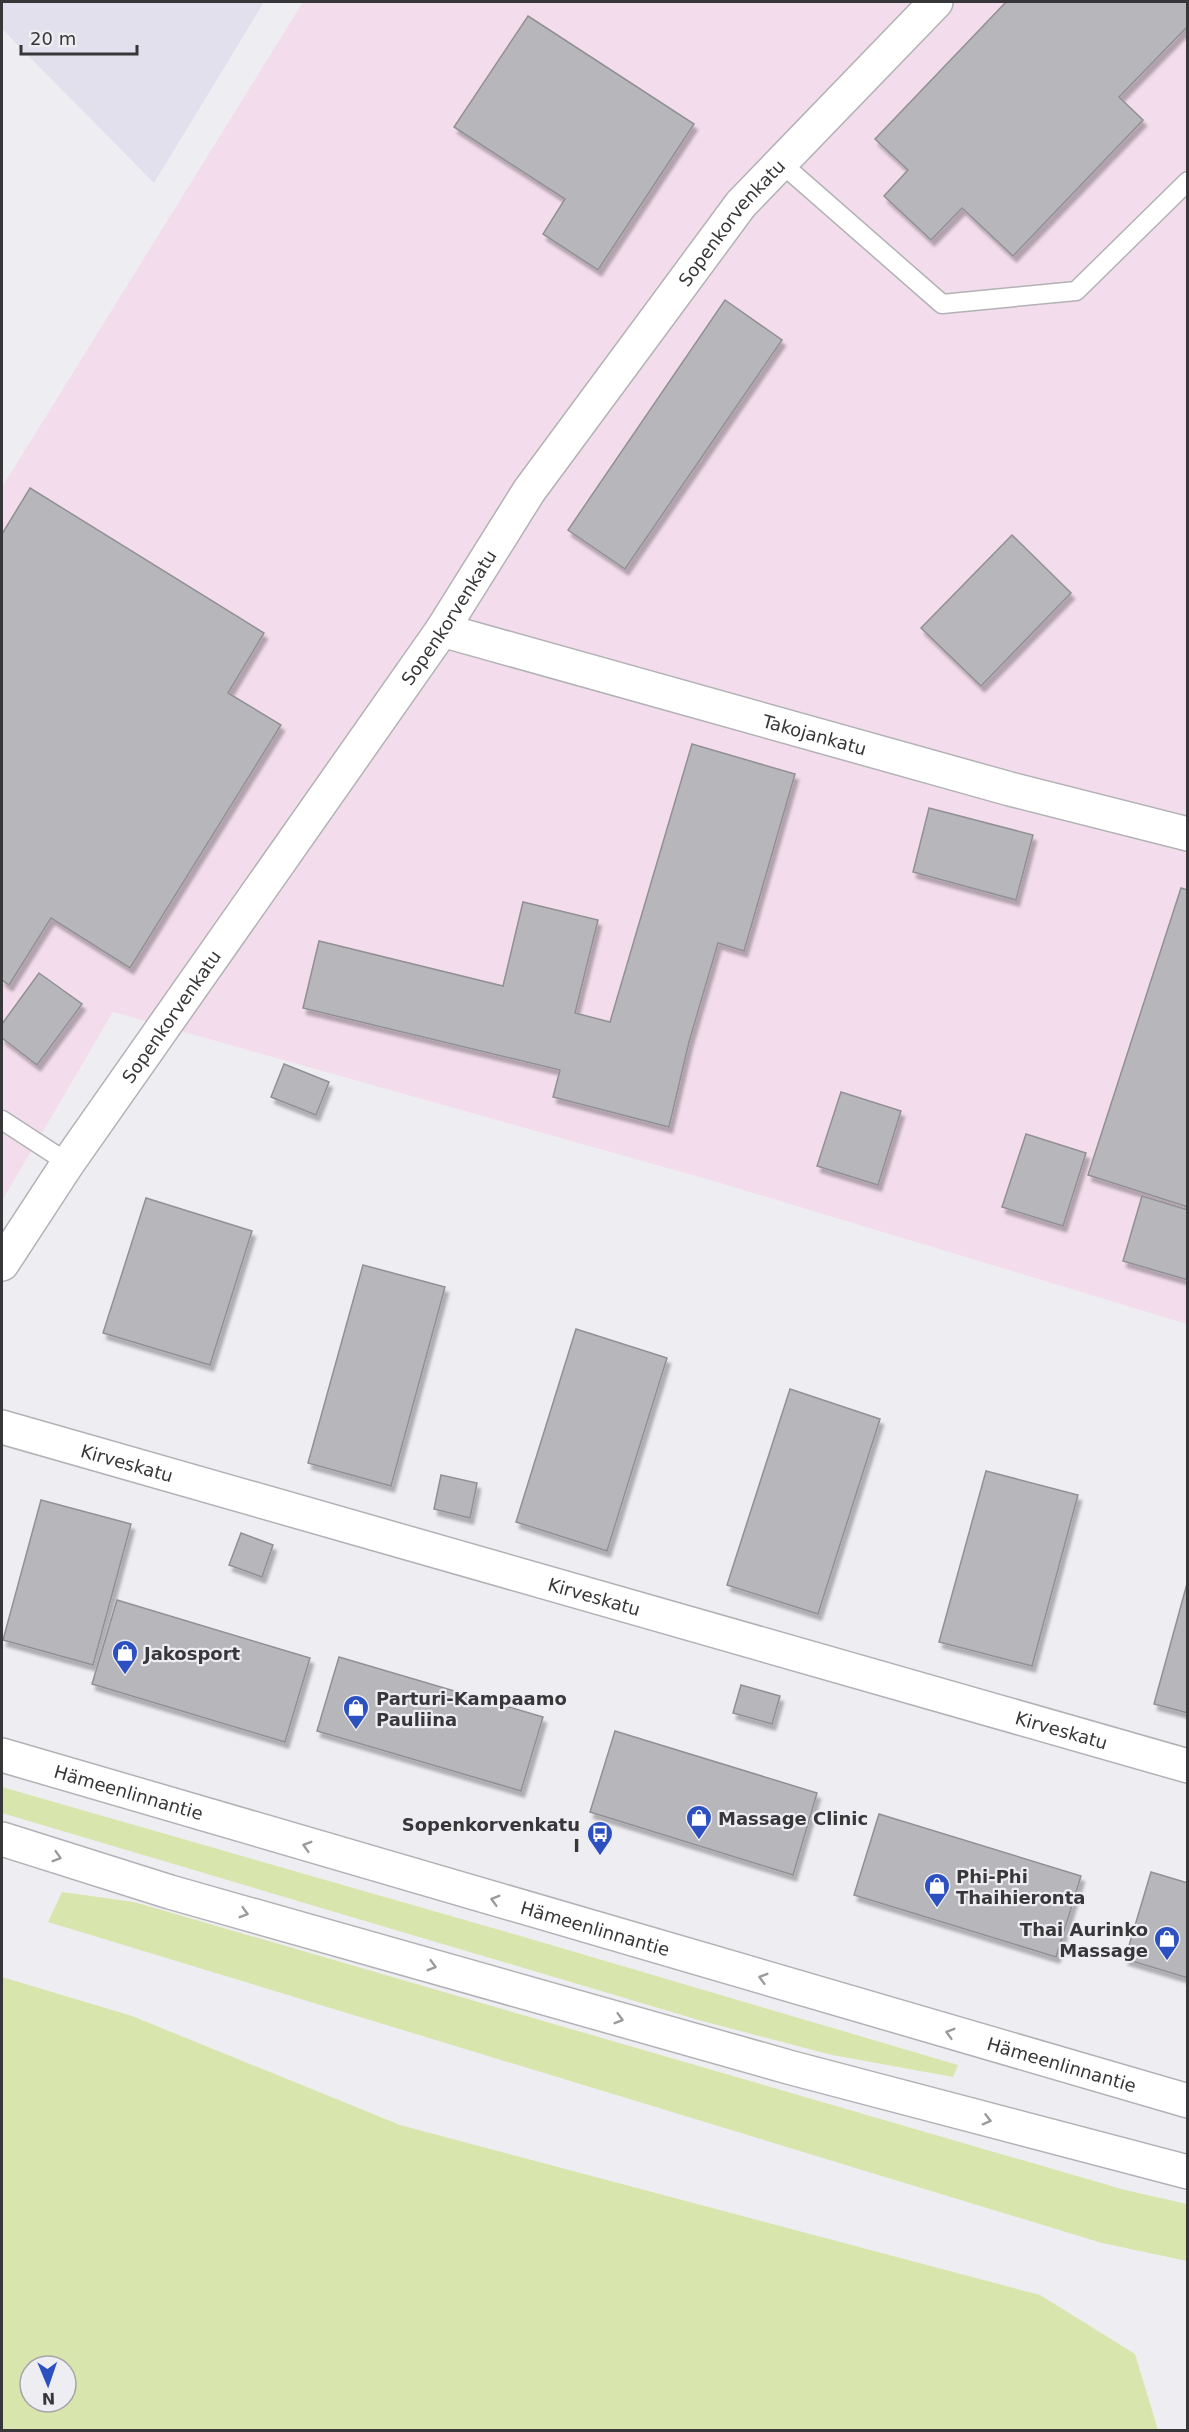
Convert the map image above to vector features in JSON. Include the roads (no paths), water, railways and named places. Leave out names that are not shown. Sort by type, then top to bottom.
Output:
[{"type":"street","name":"Sopenkorvenkatu","points":[[2,1264],[68,1163],[442,630],[529,491],[741,204],[936,2]]},
{"type":"street","name":"Takojankatu","points":[[442,630],[1010,789],[1188,834]]},
{"type":"street","name":"Kirveskatu","points":[[2,1427],[1188,1766]]},
{"type":"street","name":"Hämeenlinnantie","points":[[2,1755],[1188,2101]]},
{"type":"street","points":[[2,1839],[182,1895],[781,2065],[1188,2172]]},
{"type":"lane","points":[[781,163],[942,304],[1077,291],[1188,181]]},
{"type":"lane","points":[[2,1119],[68,1163]]},
{"type":"place","name":"Jakosport","points":[[125,1676]]},
{"type":"place","name":"Parturi-Kampaamo Pauliina","points":[[356,1731]]},
{"type":"place","name":"Massage Clinic","points":[[699,1841]]},
{"type":"place","name":"Sopenkorvenkatu I","points":[[600,1857]]},
{"type":"place","name":"Phi-Phi Thaihieronta","points":[[937,1909]]},
{"type":"place","name":"Thai Aurinko Massage","points":[[1167,1962]]}]
